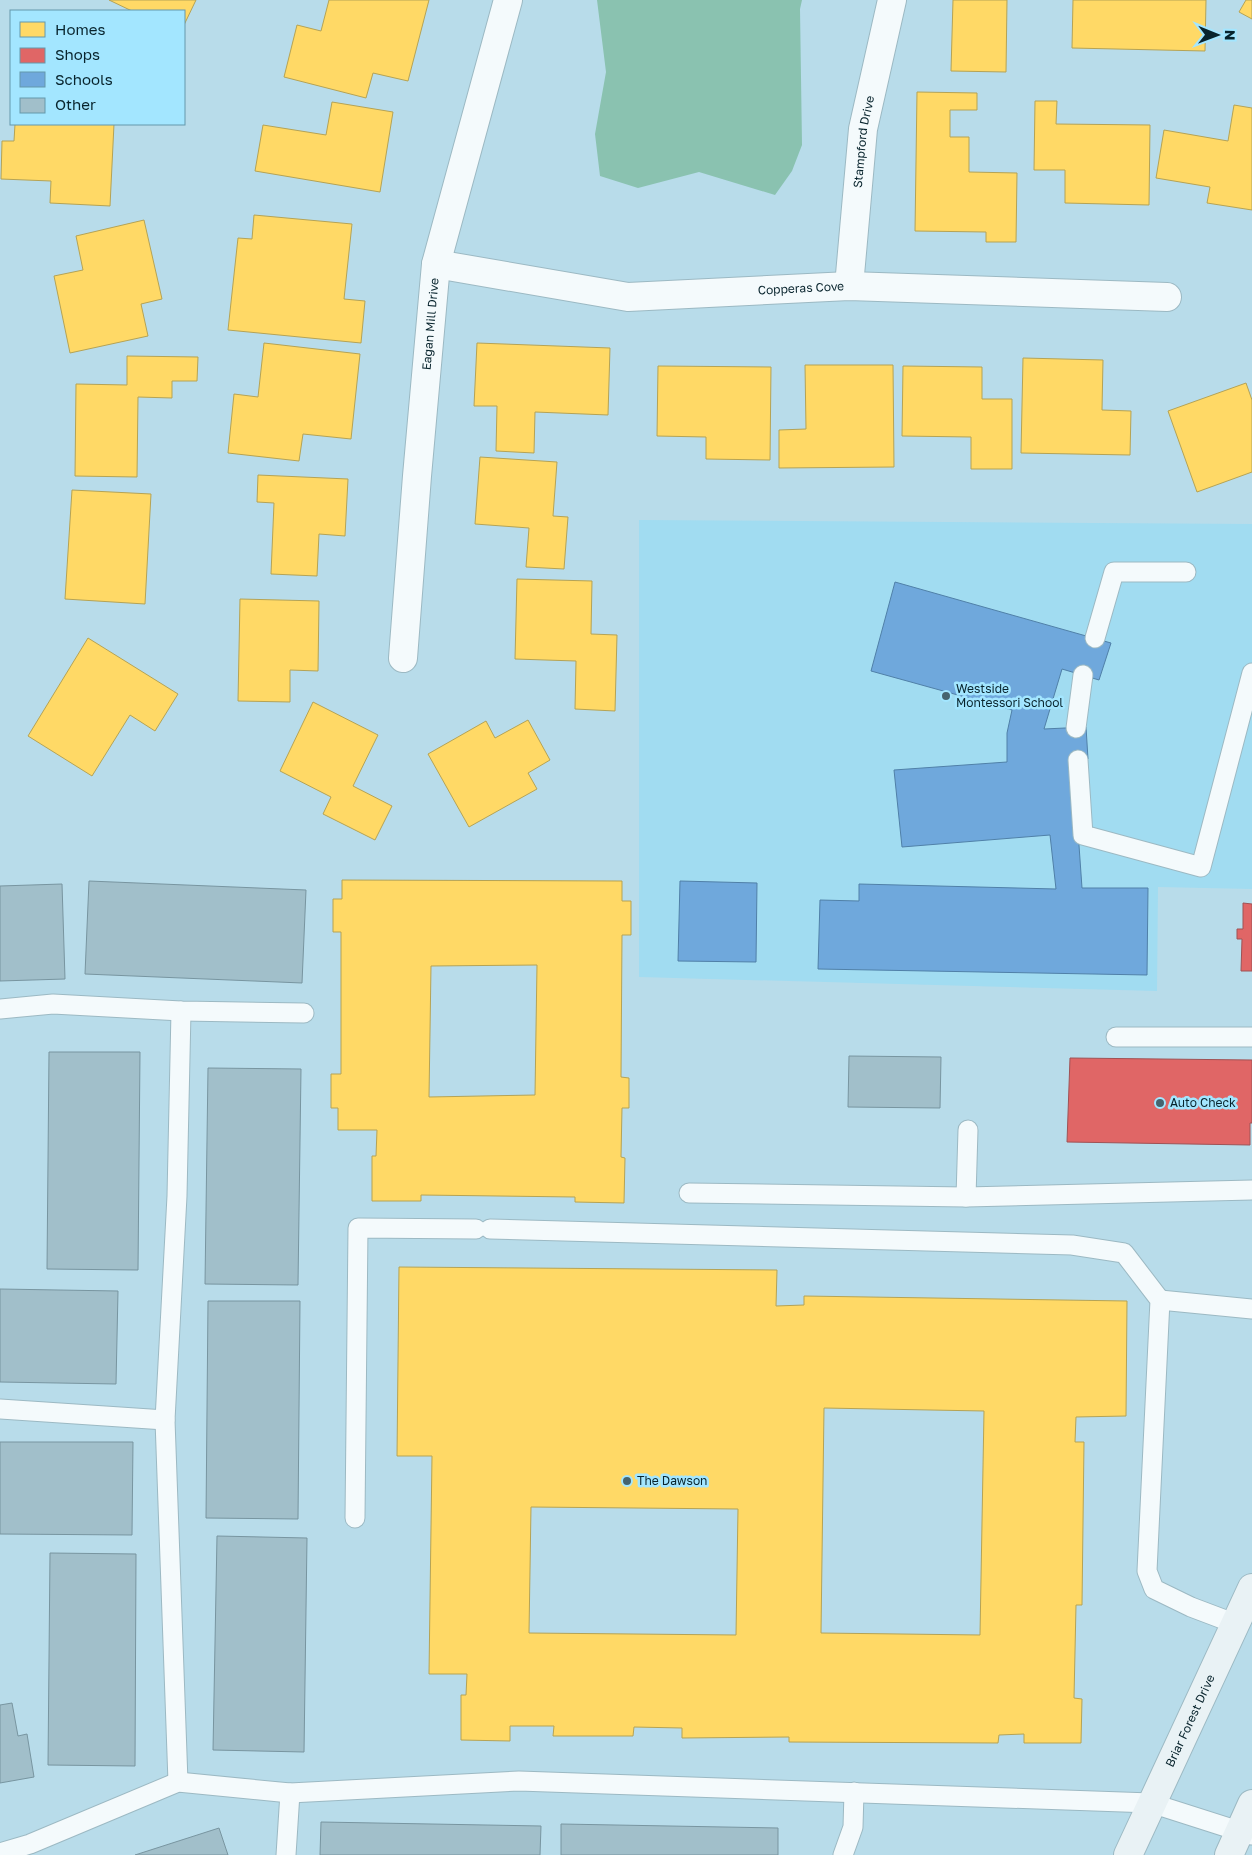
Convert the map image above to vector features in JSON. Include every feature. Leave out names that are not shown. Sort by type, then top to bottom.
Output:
[{"type":"main road","name":"Briar Forest Drive","points":[[1128,1855],[1252,1588]]},
{"type":"main road","points":[[1229,1855],[1247,1833],[1252,1804]]},
{"type":"street","name":"Eagan Mill Drive","points":[[404,658],[417,476],[436,264],[508,0]]},
{"type":"street","name":"Stampford Drive","points":[[849,286],[863,129],[892,0]]},
{"type":"street","name":"Copperas Cove","points":[[436,264],[628,297],[849,286],[1167,297]]},
{"type":"lane","points":[[1096,638],[1114,572],[1186,572]]},
{"type":"lane","points":[[1078,760],[1083,835],[1201,866],[1252,673]]},
{"type":"lane","points":[[1076,728],[1083,675]]},
{"type":"lane","points":[[0,1009],[54,1004],[180,1011],[304,1013]]},
{"type":"lane","points":[[178,1782],[165,1420],[177,1196],[180,1011]]},
{"type":"lane","points":[[1116,1037],[1252,1037]]},
{"type":"lane","points":[[966,1197],[968,1130]]},
{"type":"lane","points":[[690,1192],[966,1197],[1252,1190]]},
{"type":"lane","points":[[355,1518],[358,1228],[483,1229],[1072,1245],[1124,1253],[1160,1300],[1148,1571],[1154,1589],[1191,1607],[1236,1624]]},
{"type":"lane","points":[[1160,1300],[1252,1309]]},
{"type":"lane","points":[[0,1409],[165,1420]]},
{"type":"lane","points":[[0,1853],[30,1844],[178,1782],[290,1793],[519,1781],[1151,1803],[1247,1833]]},
{"type":"lane","points":[[843,1855],[853,1826],[854,1792]]},
{"type":"lane","points":[[286,1855],[290,1793]]},
{"type":"shaded area","points":[[597,0],[802,0],[800,9],[802,145],[792,171],[775,195],[699,172],[638,188],[600,176],[595,134],[606,72]]},
{"type":"shaded area","name":"Westside Montessori School","points":[[639,520],[1252,524],[1252,889],[1158,887],[1157,991],[639,977]]},
{"type":"building: Homes","points":[[109,0],[196,0],[185,23],[185,10],[130,10]]},
{"type":"building: Homes","points":[[329,0],[429,0],[408,81],[373,73],[366,98],[284,77],[297,25],[321,31]]},
{"type":"building: Homes","points":[[953,0],[1007,0],[1006,72],[951,71]]},
{"type":"building: Homes","points":[[1073,0],[1206,0],[1205,51],[1072,48]]},
{"type":"building: Homes","points":[[1246,0],[1252,0],[1252,19],[1239,12]]},
{"type":"building: Homes","points":[[917,92],[977,93],[977,110],[950,110],[950,137],[969,137],[969,172],[1017,173],[1016,242],[986,242],[986,232],[915,231]]},
{"type":"building: Homes","points":[[1035,101],[1057,101],[1056,124],[1150,125],[1149,205],[1065,203],[1065,170],[1034,170]]},
{"type":"building: Homes","points":[[332,102],[393,112],[380,192],[255,171],[263,125],[326,135]]},
{"type":"building: Homes","points":[[1234,105],[1252,108],[1252,210],[1207,203],[1210,187],[1156,178],[1164,130],[1228,141]]},
{"type":"building: Homes","points":[[15,125],[114,125],[110,206],[50,203],[51,181],[1,179],[2,141],[14,141]]},
{"type":"building: Homes","points":[[254,215],[352,224],[344,299],[365,301],[361,343],[228,330],[238,238],[252,239]]},
{"type":"building: Homes","points":[[144,220],[162,299],[141,304],[148,336],[70,353],[54,276],[83,270],[76,236]]},
{"type":"building: Homes","points":[[264,343],[360,354],[351,439],[303,434],[299,461],[228,453],[234,394],[258,397]]},
{"type":"building: Homes","points":[[477,343],[610,348],[608,415],[535,412],[534,453],[496,451],[497,406],[474,406]]},
{"type":"building: Homes","points":[[127,356],[198,357],[197,381],[172,381],[172,398],[138,397],[137,477],[75,476],[76,384],[127,385]]},
{"type":"building: Homes","points":[[1023,358],[1103,360],[1102,410],[1131,411],[1130,455],[1021,453]]},
{"type":"building: Homes","points":[[805,365],[893,365],[894,467],[779,468],[779,430],[806,429]]},
{"type":"building: Homes","points":[[658,366],[771,367],[770,460],[706,459],[706,437],[657,436]]},
{"type":"building: Homes","points":[[903,366],[982,367],[982,399],[1012,399],[1012,469],[971,469],[971,437],[902,436]]},
{"type":"building: Homes","points":[[1246,383],[1252,400],[1252,472],[1197,492],[1168,411]]},
{"type":"building: Homes","points":[[480,457],[557,462],[553,516],[568,517],[564,569],[526,567],[529,528],[475,524]]},
{"type":"building: Homes","points":[[258,475],[348,479],[345,536],[319,534],[317,576],[271,574],[274,503],[257,502]]},
{"type":"building: Homes","points":[[72,490],[151,494],[145,604],[65,599]]},
{"type":"building: Homes","points":[[517,579],[592,581],[591,634],[617,635],[615,711],[575,709],[576,661],[515,659]]},
{"type":"building: Homes","points":[[240,599],[319,601],[318,671],[290,670],[290,702],[238,701]]},
{"type":"building: Homes","points":[[88,638],[178,694],[155,731],[130,715],[92,776],[28,736]]},
{"type":"building: Homes","points":[[313,702],[378,735],[353,786],[392,806],[375,840],[323,814],[331,797],[280,771]]},
{"type":"building: Homes","points":[[528,720],[550,760],[528,773],[537,789],[469,827],[428,754],[486,721],[495,738]]},
{"type":"building: Homes","points":[[342,880],[622,881],[622,901],[631,901],[631,935],[622,935],[621,1077],[629,1078],[629,1108],[622,1108],[621,1157],[625,1158],[624,1203],[575,1202],[575,1197],[421,1195],[421,1201],[372,1201],[372,1156],[376,1156],[377,1130],[338,1130],[338,1108],[331,1108],[331,1074],[341,1074],[341,932],[333,932],[333,899],[342,899]],"holes":[[[537,965],[535,1095],[429,1097],[431,966]]]},
{"type":"building: Homes","name":"The Dawson","points":[[399,1267],[777,1270],[776,1306],[804,1305],[804,1296],[1127,1301],[1126,1416],[1076,1417],[1075,1442],[1084,1442],[1082,1605],[1076,1605],[1074,1698],[1082,1699],[1081,1743],[1024,1743],[1024,1734],[999,1735],[998,1743],[789,1742],[789,1737],[682,1738],[682,1728],[634,1727],[633,1736],[553,1736],[554,1726],[510,1726],[510,1741],[461,1740],[461,1695],[466,1695],[467,1674],[429,1674],[432,1456],[397,1456]],"holes":[[[824,1408],[984,1411],[980,1635],[821,1633]],[[531,1507],[738,1509],[736,1635],[529,1633]]]},
{"type":"building: Shops","points":[[1243,903],[1252,904],[1252,971],[1241,971],[1242,939],[1237,939],[1237,929],[1243,929]]},
{"type":"building: Shops","name":"Auto Check","points":[[1070,1058],[1252,1060],[1250,1145],[1067,1142]]},
{"type":"building: Schools","points":[[895,582],[1111,643],[1099,680],[1062,669],[1044,729],[1086,727],[1088,759],[1073,760],[1082,888],[1148,888],[1147,975],[818,969],[820,900],[859,901],[859,884],[1056,889],[1050,835],[902,847],[894,770],[1007,762],[1007,733],[1012,710],[871,671]]},
{"type":"building: Schools","points":[[680,881],[757,883],[756,962],[678,961]]},
{"type":"building: Other","points":[[89,881],[306,890],[302,983],[85,974]]},
{"type":"building: Other","points":[[62,884],[65,979],[0,981],[0,886]]},
{"type":"building: Other","points":[[49,1052],[140,1052],[138,1270],[47,1269]]},
{"type":"building: Other","points":[[849,1056],[941,1057],[940,1108],[848,1107]]},
{"type":"building: Other","points":[[208,1068],[301,1069],[298,1285],[205,1284]]},
{"type":"building: Other","points":[[0,1289],[118,1291],[116,1384],[0,1382]]},
{"type":"building: Other","points":[[208,1301],[300,1301],[298,1519],[206,1518]]},
{"type":"building: Other","points":[[0,1442],[133,1442],[132,1535],[0,1534]]},
{"type":"building: Other","points":[[217,1536],[307,1538],[304,1752],[213,1750]]},
{"type":"building: Other","points":[[50,1553],[136,1554],[135,1766],[48,1765]]},
{"type":"building: Other","points":[[12,1703],[18,1736],[27,1734],[34,1777],[0,1783],[0,1705]]},
{"type":"building: Other","points":[[321,1822],[541,1826],[540,1855],[320,1855]]},
{"type":"building: Other","points":[[561,1824],[778,1828],[778,1855],[561,1855]]},
{"type":"building: Other","points":[[219,1828],[228,1855],[135,1855]]},
{"type":"place","name":"Westside Montessori School","points":[[946,696]]},
{"type":"place","name":"Auto Check","points":[[1160,1103]]},
{"type":"place","name":"The Dawson","points":[[627,1481]]}]
